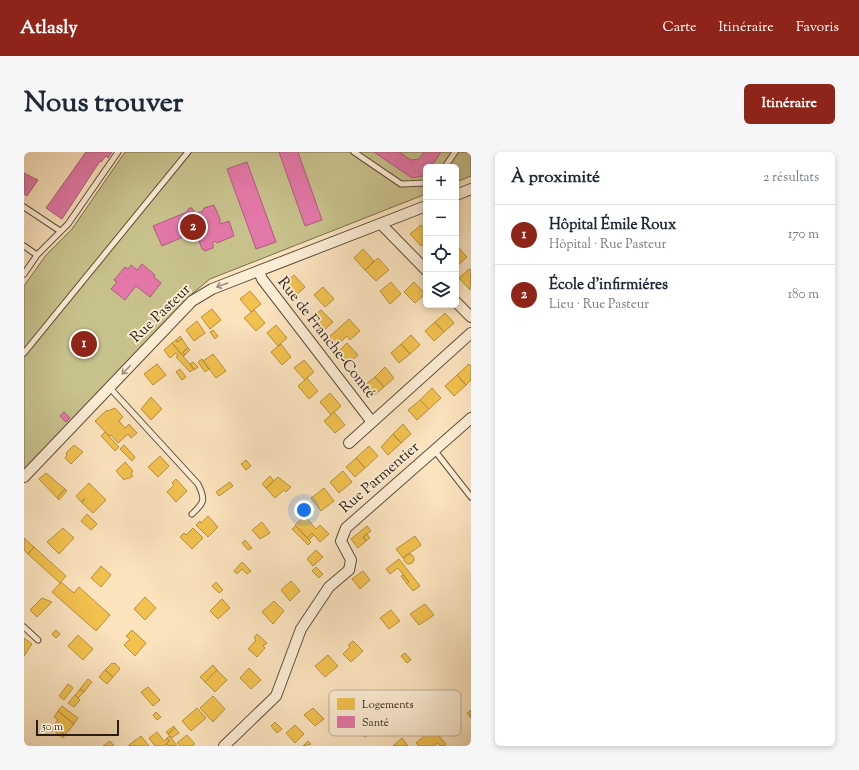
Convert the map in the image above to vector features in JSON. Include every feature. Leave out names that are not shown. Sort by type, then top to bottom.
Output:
[{"type":"street","points":[[459,193],[471,189]]},
{"type":"street","name":"Rue Pasteur","points":[[24,477],[192,301],[212,288],[423,207]]},
{"type":"street","points":[[381,224],[423,267]]},
{"type":"street","name":"Rue de Franche-Comté","points":[[259,271],[262,279],[372,422]]},
{"type":"street","points":[[459,305],[471,318]]},
{"type":"street","points":[[349,443],[471,333]]},
{"type":"street","name":"Rue Parmentier","points":[[224,746],[276,696],[301,629],[330,587],[349,570],[351,560],[341,541],[346,528],[471,418]]},
{"type":"lane","points":[[24,274],[37,255],[68,224],[118,152]]},
{"type":"lane","points":[[24,353],[188,152]]},
{"type":"lane","points":[[354,152],[401,184],[423,183]]},
{"type":"lane","points":[[446,164],[455,152]]},
{"type":"lane","points":[[24,207],[60,231]]},
{"type":"lane","points":[[24,246],[37,255]]},
{"type":"lane","points":[[109,388],[198,484],[204,500],[192,514]]},
{"type":"lane","points":[[435,450],[471,497]]},
{"type":"lane","points":[[24,627],[38,640]]},
{"type":"shaded area","points":[[125,152],[471,152],[471,176],[459,181],[459,164],[423,164],[423,195],[210,279],[193,293],[24,469],[24,286],[46,255],[72,229]]},
{"type":"building: Logements","points":[[421,225],[423,227],[423,244],[421,246],[410,234]]},
{"type":"building: Logements","points":[[459,248],[467,257],[459,264]]},
{"type":"building: Logements","points":[[363,249],[374,261],[365,270],[354,258]]},
{"type":"building: Logements","points":[[378,258],[389,270],[376,281],[365,270]]},
{"type":"building: Logements","points":[[469,269],[471,270],[470,290],[459,278]]},
{"type":"building: Logements","points":[[294,275],[305,287],[295,296],[284,284]]},
{"type":"building: Logements","points":[[391,282],[401,294],[390,304],[380,291]]},
{"type":"building: Logements","points":[[414,282],[423,292],[423,296],[415,303],[404,292]]},
{"type":"building: Logements","points":[[323,287],[334,299],[325,307],[314,295]]},
{"type":"building: Logements","points":[[250,291],[261,304],[251,312],[240,299]]},
{"type":"building: Logements","points":[[212,309],[221,320],[210,329],[201,317]]},
{"type":"building: Logements","points":[[254,310],[265,323],[256,331],[244,318]]},
{"type":"building: Logements","points":[[321,310],[333,322],[322,332],[311,319]]},
{"type":"building: Logements","points":[[445,313],[454,323],[444,332],[435,322]]},
{"type":"building: Logements","points":[[349,319],[360,331],[350,340],[347,336],[337,345],[329,337]]},
{"type":"building: Logements","points":[[197,321],[205,333],[194,341],[186,330]]},
{"type":"building: Logements","points":[[435,322],[444,332],[434,341],[425,331]]},
{"type":"building: Logements","points":[[276,325],[287,338],[278,346],[267,333]]},
{"type":"building: Logements","points":[[213,330],[218,336],[215,339],[210,332]]},
{"type":"building: Logements","points":[[411,335],[420,345],[410,354],[401,344]]},
{"type":"building: Logements","points":[[180,336],[182,339],[177,342],[176,340]]},
{"type":"building: Logements","points":[[182,339],[188,348],[183,352],[185,355],[183,356],[172,343],[176,340],[177,342]]},
{"type":"building: Logements","points":[[172,343],[194,369],[190,372],[176,357],[178,356],[176,353],[170,358],[164,350]]},
{"type":"building: Logements","points":[[347,343],[358,355],[348,364],[337,353]]},
{"type":"building: Logements","points":[[281,344],[291,357],[282,365],[271,352]]},
{"type":"building: Logements","points":[[401,344],[410,354],[399,363],[391,353]]},
{"type":"building: Logements","points":[[188,348],[190,350],[185,355],[183,352]]},
{"type":"building: Logements","points":[[213,354],[226,371],[216,378],[203,361]]},
{"type":"building: Logements","points":[[202,359],[209,369],[205,372],[198,362]]},
{"type":"building: Logements","points":[[304,360],[314,372],[305,380],[294,368]]},
{"type":"building: Logements","points":[[193,362],[198,367],[194,370],[190,364]]},
{"type":"building: Logements","points":[[157,364],[166,375],[153,385],[144,374]]},
{"type":"building: Logements","points":[[469,364],[471,366],[471,380],[466,385],[457,375]]},
{"type":"building: Logements","points":[[385,367],[394,378],[384,387],[375,377]]},
{"type":"building: Logements","points":[[180,369],[186,377],[182,380],[176,372]]},
{"type":"building: Logements","points":[[457,375],[466,385],[454,396],[445,386]]},
{"type":"building: Logements","points":[[375,377],[384,387],[374,395],[365,385]]},
{"type":"building: Logements","points":[[307,378],[318,391],[309,399],[298,386]]},
{"type":"building: Logements","points":[[432,388],[441,398],[429,409],[420,400]]},
{"type":"building: Logements","points":[[330,393],[341,406],[331,415],[320,402]]},
{"type":"building: Logements","points":[[151,397],[162,409],[151,420],[141,409]]},
{"type":"building: Logements","points":[[420,400],[429,409],[417,420],[408,410]]},
{"type":"building: Logements","points":[[115,408],[123,417],[119,421],[125,428],[129,424],[137,433],[131,438],[128,434],[118,443],[95,421],[107,410],[108,411]]},
{"type":"building: Logements","points":[[334,412],[345,425],[335,433],[324,421]]},
{"type":"building: Logements","points":[[403,424],[411,434],[401,443],[393,434]]},
{"type":"building: Logements","points":[[105,432],[119,447],[115,451],[101,436]]},
{"type":"building: Logements","points":[[393,434],[401,443],[388,455],[381,447]]},
{"type":"building: Logements","points":[[74,445],[83,452],[71,464],[65,458],[67,455],[66,453]]},
{"type":"building: Logements","points":[[124,445],[135,457],[132,461],[120,449]]},
{"type":"building: Logements","points":[[369,446],[378,456],[365,468],[356,458]]},
{"type":"building: Logements","points":[[160,456],[169,466],[158,477],[148,467]]},
{"type":"building: Logements","points":[[356,458],[365,468],[355,477],[346,467]]},
{"type":"building: Logements","points":[[246,460],[251,466],[246,470],[241,464]]},
{"type":"building: Logements","points":[[125,462],[133,471],[131,474],[133,476],[124,480],[116,471]]},
{"type":"building: Logements","points":[[343,471],[352,482],[339,493],[330,482]]},
{"type":"building: Logements","points":[[46,473],[65,489],[57,498],[39,479]]},
{"type":"building: Logements","points":[[270,476],[274,481],[266,488],[262,484]]},
{"type":"building: Logements","points":[[278,477],[291,487],[286,492],[284,490],[275,498],[266,488]]},
{"type":"building: Logements","points":[[176,479],[187,491],[176,502],[167,492],[174,485],[172,483]]},
{"type":"building: Logements","points":[[230,482],[233,486],[219,496],[216,492]]},
{"type":"building: Logements","points":[[89,483],[106,500],[93,513],[82,503],[85,498],[81,502],[76,496]]},
{"type":"building: Logements","points":[[324,488],[334,501],[321,511],[311,498]]},
{"type":"building: Logements","points":[[65,489],[67,491],[59,500],[57,498]]},
{"type":"building: Logements","points":[[87,514],[97,524],[91,530],[81,521]]},
{"type":"building: Logements","points":[[208,516],[218,527],[208,537],[196,525],[200,521],[201,523]]},
{"type":"building: Logements","points":[[305,516],[316,529],[320,525],[329,534],[320,542],[312,533],[307,538],[295,525]]},
{"type":"building: Logements","points":[[262,522],[270,533],[260,539],[252,530]]},
{"type":"building: Logements","points":[[296,526],[311,542],[308,545],[292,529]]},
{"type":"building: Logements","points":[[367,526],[371,531],[363,537],[366,541],[358,548],[351,539]]},
{"type":"building: Logements","points":[[63,528],[74,538],[59,554],[47,542]]},
{"type":"building: Logements","points":[[193,528],[203,538],[192,549],[180,537],[184,533],[186,535]]},
{"type":"building: Logements","points":[[312,533],[314,535],[309,540],[307,538]]},
{"type":"building: Logements","points":[[367,534],[370,538],[366,541],[363,537]]},
{"type":"building: Logements","points":[[415,536],[421,545],[403,558],[396,549]]},
{"type":"building: Logements","points":[[24,538],[34,547],[28,554],[24,550]]},
{"type":"building: Logements","points":[[245,540],[252,548],[248,550],[242,543]]},
{"type":"building: Logements","points":[[34,547],[66,576],[60,583],[28,554]]},
{"type":"building: Logements","points":[[316,550],[323,557],[313,566],[307,559]]},
{"type":"building: Logements","points":[[409,554],[414,559],[409,564],[404,559]]},
{"type":"building: Logements","points":[[399,559],[420,586],[413,591],[407,584],[409,582],[398,568],[390,574],[386,569]]},
{"type":"building: Logements","points":[[242,562],[251,571],[247,574],[242,569],[237,574],[234,571]]},
{"type":"building: Logements","points":[[101,566],[111,575],[101,587],[91,578]]},
{"type":"building: Logements","points":[[316,567],[323,574],[319,578],[312,571]]},
{"type":"building: Logements","points":[[363,571],[370,580],[360,589],[352,579]]},
{"type":"building: Logements","points":[[403,575],[409,582],[407,584],[401,576]]},
{"type":"building: Logements","points":[[291,581],[300,591],[290,601],[281,590]]},
{"type":"building: Logements","points":[[61,582],[74,593],[79,587],[110,615],[96,631],[52,592]]},
{"type":"building: Logements","points":[[216,582],[223,590],[219,593],[212,586]]},
{"type":"building: Logements","points":[[145,597],[156,608],[145,620],[134,609]]},
{"type":"building: Logements","points":[[42,598],[52,602],[37,617],[30,610]]},
{"type":"building: Logements","points":[[222,599],[230,608],[218,619],[210,611]]},
{"type":"building: Logements","points":[[274,601],[284,611],[273,624],[262,612]]},
{"type":"building: Logements","points":[[425,604],[434,615],[419,625],[410,614]]},
{"type":"building: Logements","points":[[391,610],[400,621],[389,629],[380,618]]},
{"type":"building: Logements","points":[[56,630],[60,634],[56,638],[52,634]]},
{"type":"building: Logements","points":[[132,630],[146,643],[135,656],[124,645],[130,639],[126,636]]},
{"type":"building: Logements","points":[[257,634],[267,643],[263,646],[265,648],[257,657],[248,649],[256,640],[254,638]]},
{"type":"building: Logements","points":[[78,635],[93,649],[83,660],[68,646]]},
{"type":"building: Logements","points":[[24,638],[32,644],[24,656]]},
{"type":"building: Logements","points":[[353,641],[363,651],[351,662],[343,654],[350,647],[348,645]]},
{"type":"building: Logements","points":[[405,653],[411,660],[407,663],[401,656]]},
{"type":"building: Logements","points":[[328,655],[338,666],[325,677],[315,666]]},
{"type":"building: Logements","points":[[112,663],[115,663],[120,669],[113,677],[105,670]]},
{"type":"building: Logements","points":[[213,665],[217,670],[205,682],[200,677]]},
{"type":"building: Logements","points":[[249,668],[261,680],[251,689],[240,678]]},
{"type":"building: Logements","points":[[105,670],[113,677],[107,684],[99,677]]},
{"type":"building: Logements","points":[[217,670],[227,680],[215,692],[205,682]]},
{"type":"building: Logements","points":[[88,679],[92,682],[84,692],[80,689]]},
{"type":"building: Logements","points":[[68,684],[73,688],[64,700],[59,696]]},
{"type":"building: Logements","points":[[148,687],[160,700],[153,706],[141,692]]},
{"type":"building: Logements","points":[[80,689],[84,692],[78,698],[75,695]]},
{"type":"building: Logements","points":[[75,695],[80,700],[74,707],[68,703]]},
{"type":"building: Logements","points":[[213,696],[225,709],[213,722],[200,708]]},
{"type":"building: Logements","points":[[62,706],[78,718],[74,724],[58,711]]},
{"type":"building: Logements","points":[[197,708],[206,718],[191,731],[182,721]]},
{"type":"building: Logements","points":[[313,708],[324,719],[315,726],[304,715]]},
{"type":"building: Logements","points":[[471,710],[471,718],[467,713]]},
{"type":"building: Logements","points":[[58,711],[74,724],[65,735],[53,726],[58,720],[54,717]]},
{"type":"building: Logements","points":[[156,712],[161,717],[157,720],[153,715]]},
{"type":"building: Logements","points":[[275,722],[282,729],[277,733],[271,726]]},
{"type":"building: Logements","points":[[295,725],[304,734],[295,743],[286,733]]},
{"type":"building: Logements","points":[[53,726],[65,735],[63,738],[51,728]]},
{"type":"building: Logements","points":[[174,726],[175,728],[168,734],[166,732]]},
{"type":"building: Logements","points":[[175,728],[179,733],[171,738],[168,734]]},
{"type":"building: Logements","points":[[157,732],[164,741],[167,738],[169,741],[164,746],[155,746],[149,738]]},
{"type":"building: Logements","points":[[187,735],[195,744],[192,746],[180,746],[177,743]]},
{"type":"building: Logements","points":[[141,736],[149,746],[129,746],[129,745]]},
{"type":"building: Logements","points":[[170,736],[177,746],[166,745],[169,741],[167,738]]},
{"type":"building: Logements","points":[[424,736],[439,736],[446,744],[444,746],[440,746],[438,743],[434,746],[419,746],[416,743]]},
{"type":"building: Logements","points":[[402,738],[408,746],[393,746]]},
{"type":"building: Logements","points":[[110,741],[114,746],[103,746]]},
{"type":"building: Logements","points":[[308,741],[311,744],[303,746]]},
{"type":"building: Santé","points":[[86,152],[112,152],[108,158],[106,156],[101,162],[100,161],[62,219],[46,208]]},
{"type":"building: Santé","points":[[279,152],[298,152],[322,220],[305,226]]},
{"type":"building: Santé","points":[[374,152],[399,152],[411,160],[419,159],[424,152],[441,152],[433,164],[423,164],[423,176],[412,178]]},
{"type":"building: Santé","points":[[247,162],[276,242],[256,249],[227,169]]},
{"type":"building: Santé","points":[[24,173],[38,180],[27,196],[24,194]]},
{"type":"building: Santé","points":[[214,205],[220,219],[220,224],[229,221],[234,236],[217,243],[215,241],[213,242],[213,248],[205,251],[202,249],[197,231],[162,246],[153,226],[187,212],[189,208],[192,208],[195,214],[203,211],[204,208]]},
{"type":"building: Santé","points":[[142,264],[155,275],[154,277],[161,283],[150,297],[136,286],[125,300],[111,289],[117,282],[114,280],[125,267],[128,269],[131,265],[137,270]]},
{"type":"building: Santé","points":[[64,412],[70,418],[66,422],[60,416]]},
{"type":"place","name":"École d'infirmiéres","points":[[193,227]]},
{"type":"place","name":"Hôpital Émile Roux","points":[[84,344]]}]
